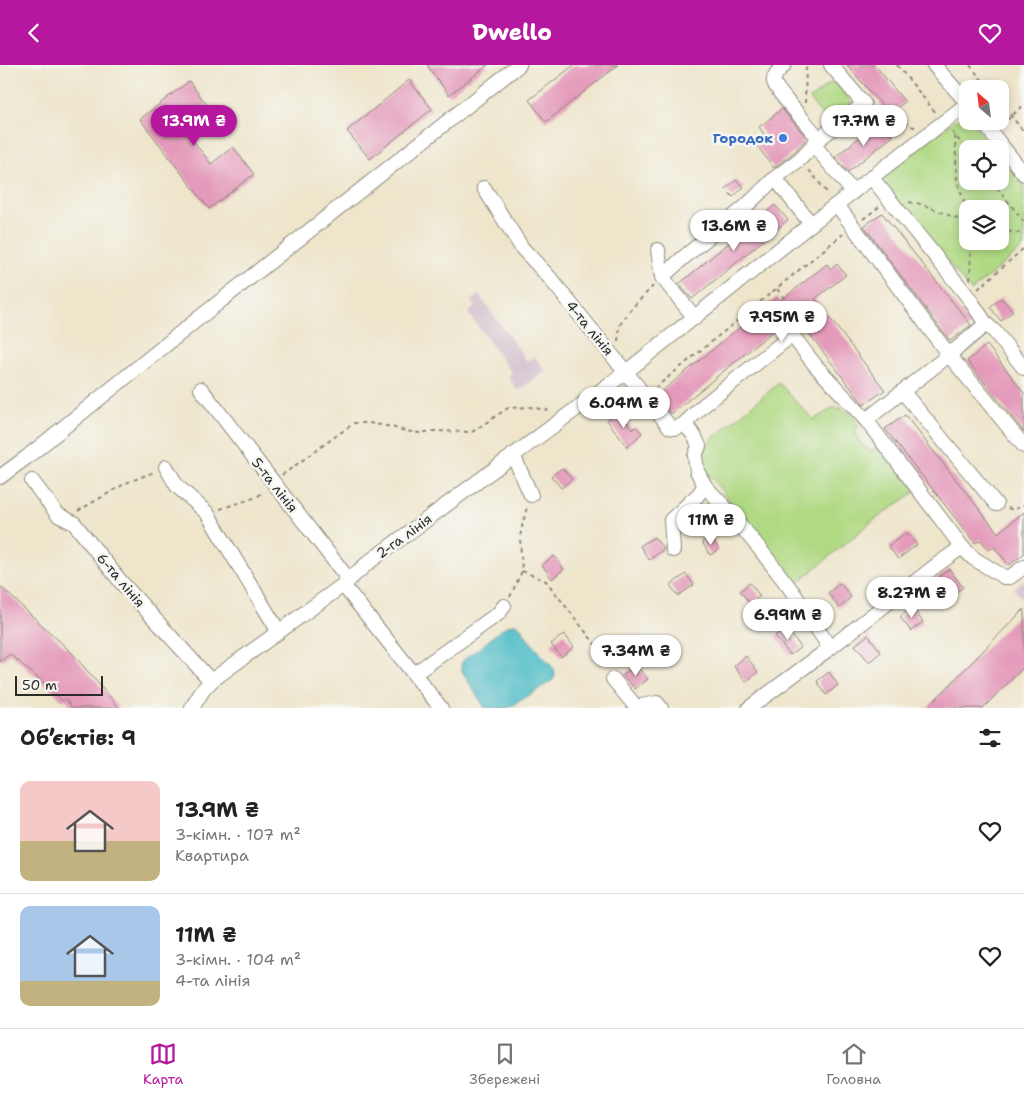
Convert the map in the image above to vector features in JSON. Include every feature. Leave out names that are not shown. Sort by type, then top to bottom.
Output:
[{"type":"street","points":[[0,477],[519,65]]},
{"type":"street","points":[[784,65],[775,75],[774,82],[779,92],[805,122],[853,192]]},
{"type":"street","points":[[662,277],[744,208],[817,142],[864,104],[831,65]]},
{"type":"street","name":"2-га лінія","points":[[192,708],[202,689],[211,681],[346,583],[369,562],[626,372],[968,103],[934,65]]},
{"type":"street","points":[[989,130],[1024,174]]},
{"type":"street","points":[[775,178],[812,224]]},
{"type":"street","points":[[872,178],[969,297],[986,324],[995,332],[1024,368]]},
{"type":"street","name":"4-та лінія","points":[[484,188],[522,247],[549,277],[670,427],[676,428],[683,425]]},
{"type":"street","points":[[837,205],[950,355],[1024,446]]},
{"type":"street","points":[[658,250],[662,277],[695,318]]},
{"type":"street","points":[[866,420],[950,355],[986,324]]},
{"type":"street","points":[[830,648],[792,591],[759,548],[705,486],[697,471],[695,456],[699,446],[695,437],[683,425],[704,405],[792,335],[815,365],[866,420],[962,547],[973,558],[1004,577],[1010,577],[1024,567]]},
{"type":"street","name":"5-та лінія","points":[[201,389],[274,483],[346,583],[441,708]]},
{"type":"street","points":[[903,392],[996,504]]},
{"type":"street","points":[[514,455],[531,495]]},
{"type":"street","points":[[168,470],[177,486],[207,513],[279,632]]},
{"type":"street","name":"6-та лінія","points":[[32,481],[58,515],[74,523],[121,583],[211,681]]},
{"type":"street","points":[[673,550],[671,520],[705,486]]},
{"type":"street","points":[[749,708],[962,547]]},
{"type":"street","points":[[414,674],[499,613],[504,606]]},
{"type":"street","points":[[613,679],[636,707],[657,703],[661,708]]},
{"type":"path","points":[[805,122],[806,65]]},
{"type":"path","points":[[897,65],[959,141]]},
{"type":"path","points":[[970,65],[982,80]]},
{"type":"path","points":[[864,104],[929,133]]},
{"type":"path","points":[[991,133],[1024,105]]},
{"type":"path","points":[[1009,113],[1024,132]]},
{"type":"path","points":[[955,136],[956,180],[963,200]]},
{"type":"path","points":[[800,159],[837,205]]},
{"type":"path","points":[[999,190],[1024,222]]},
{"type":"path","points":[[645,396],[854,226],[890,200],[921,204],[959,219]]},
{"type":"path","points":[[1009,232],[1024,235]]},
{"type":"path","points":[[969,297],[1024,247]]},
{"type":"path","points":[[969,297],[971,250]]},
{"type":"path","points":[[617,361],[620,325],[631,309],[662,277]]},
{"type":"path","points":[[777,289],[794,311],[798,321],[792,335]]},
{"type":"path","points":[[207,513],[257,497],[278,479],[354,423],[369,423],[419,433],[434,431],[472,432],[508,408],[530,407],[552,411]]},
{"type":"path","points":[[65,519],[126,483],[152,472],[168,470]]},
{"type":"path","points":[[504,606],[514,591],[522,571],[520,538],[531,495]]},
{"type":"path","points":[[996,504],[1013,510],[1024,505]]},
{"type":"path","points":[[522,571],[546,581],[599,649],[613,679]]},
{"type":"shaded area","points":[[479,295],[527,361],[534,356],[546,371],[518,391],[508,376],[512,373],[468,313],[475,307],[471,301]]},
{"type":"shaded area","points":[[1024,579],[1024,600],[1014,589]]},
{"type":"green space","points":[[834,80],[852,103],[827,123],[810,99]]},
{"type":"green space","points":[[959,119],[959,130],[978,130],[986,140],[959,140],[959,190],[1009,190],[1009,168],[1024,186],[1024,247],[971,291],[881,179],[882,175]]},
{"type":"green space","points":[[779,383],[813,420],[833,408],[842,408],[858,424],[855,432],[860,443],[871,451],[881,446],[916,491],[870,523],[795,585],[704,468],[703,454],[712,439]]},
{"type":"water","points":[[512,624],[516,624],[521,628],[554,669],[555,675],[553,680],[509,708],[485,708],[462,671],[461,664],[468,656]]},
{"type":"building","points":[[427,65],[488,65],[449,95]]},
{"type":"building","points":[[574,65],[618,65],[546,122],[529,100]]},
{"type":"building","points":[[847,65],[875,65],[905,102],[889,114]]},
{"type":"building","points":[[409,80],[432,109],[370,159],[347,131]]},
{"type":"building","points":[[189,81],[210,109],[184,129],[211,164],[233,147],[254,174],[209,209],[140,119]]},
{"type":"building","name":"Городок","points":[[782,109],[807,138],[794,152],[774,168],[754,142],[764,134],[759,127]]},
{"type":"building","points":[[880,121],[893,136],[848,172],[835,157]]},
{"type":"building","points":[[736,180],[744,187],[733,197],[725,189]]},
{"type":"building","points":[[775,205],[788,220],[692,299],[679,284]]},
{"type":"building","points":[[882,213],[971,325],[950,341],[864,226]]},
{"type":"building","points":[[827,264],[831,269],[837,264],[846,275],[815,299],[885,390],[864,405],[794,314],[671,414],[656,396],[777,297],[780,301]]},
{"type":"building","points":[[1001,298],[1013,311],[1001,321],[990,307]]},
{"type":"building","points":[[987,345],[1024,393],[1024,432],[967,361]]},
{"type":"building","points":[[619,411],[632,429],[636,427],[642,433],[627,447],[607,420]]},
{"type":"building","points":[[905,415],[998,533],[1024,512],[1024,554],[1009,565],[994,547],[989,550],[981,540],[975,543],[885,429]]},
{"type":"building","points":[[562,468],[572,479],[561,488],[551,476]]},
{"type":"building","points":[[907,533],[917,545],[898,559],[888,546]]},
{"type":"building","points":[[711,536],[719,550],[710,555],[702,542]]},
{"type":"building","points":[[654,537],[664,549],[649,560],[640,546]]},
{"type":"building","points":[[554,556],[564,569],[552,579],[542,565]]},
{"type":"building","points":[[949,569],[963,587],[951,596],[937,578]]},
{"type":"building","points":[[686,574],[694,585],[678,596],[670,585]]},
{"type":"building","points":[[750,583],[760,596],[750,604],[740,591]]},
{"type":"building","points":[[840,583],[851,597],[839,608],[828,593]]},
{"type":"building","points":[[0,586],[72,653],[119,708],[72,708],[66,699],[62,701],[10,654],[0,662]]},
{"type":"building","points":[[912,607],[923,622],[911,631],[900,617]]},
{"type":"building","points":[[1024,609],[1024,667],[983,708],[927,708]]},
{"type":"building","points":[[786,628],[801,647],[790,655],[775,636]]},
{"type":"building","points":[[564,634],[574,647],[561,657],[551,644]]},
{"type":"building","points":[[868,635],[881,652],[869,662],[855,645]]},
{"type":"building","points":[[746,656],[758,672],[746,682],[734,666]]},
{"type":"building","points":[[636,665],[648,679],[635,689],[623,675]]},
{"type":"building","points":[[829,672],[838,685],[826,695],[817,681]]},
{"type":"place","name":"Городок","points":[[783,138]]}]
